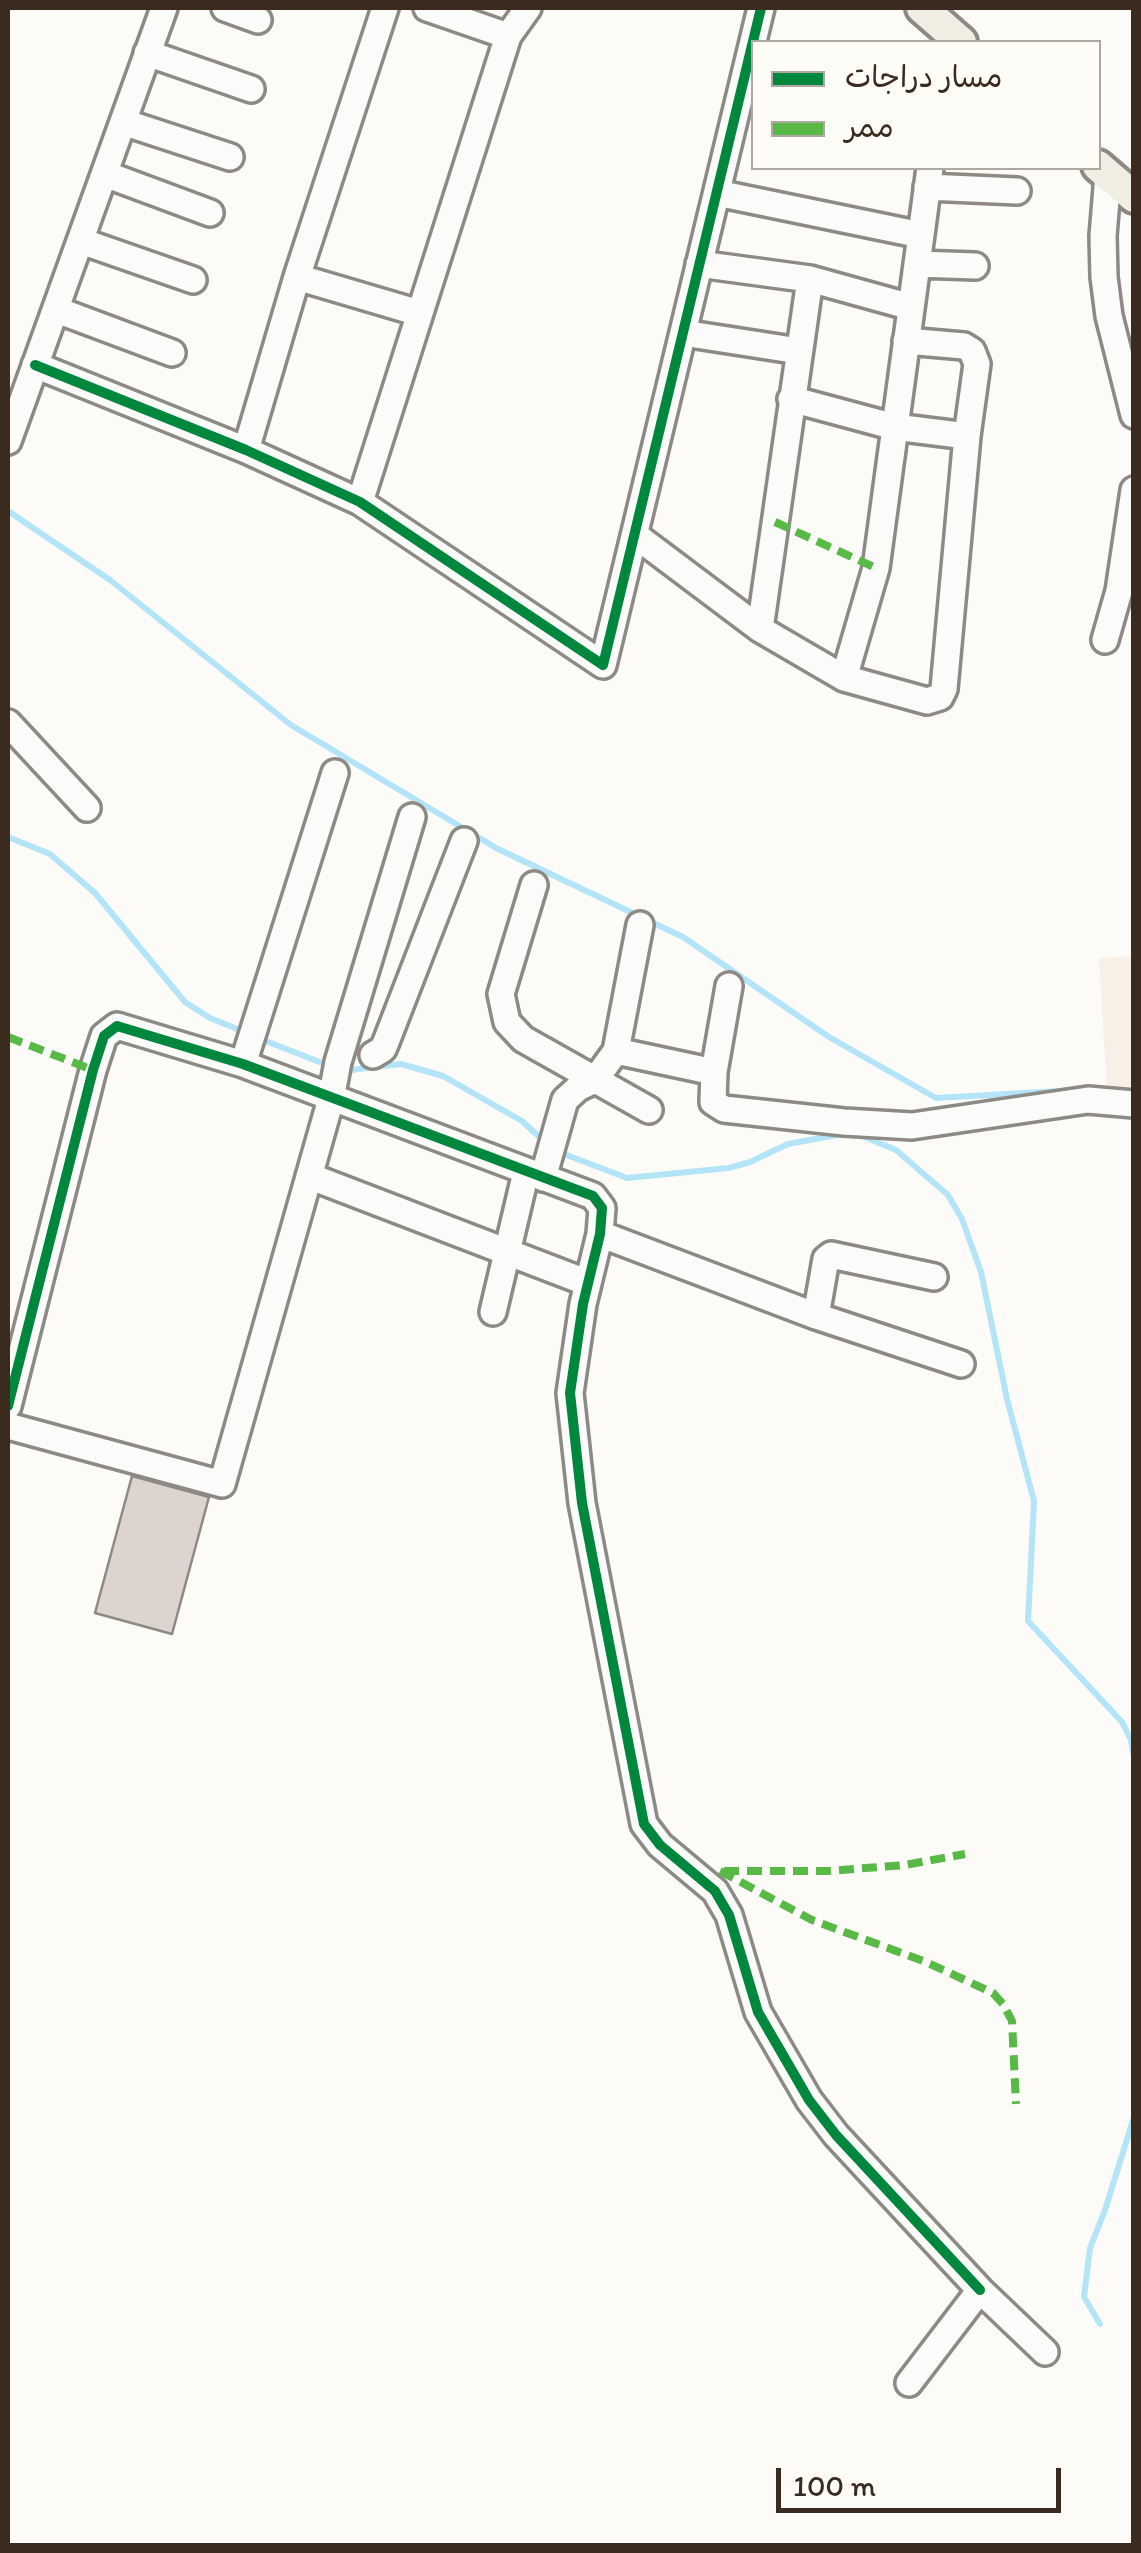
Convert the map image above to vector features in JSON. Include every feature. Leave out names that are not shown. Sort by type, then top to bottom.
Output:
[{"type":"main road","points":[[922,8],[951,38]]},
{"type":"main road","points":[[1103,170],[1134,197]]},
{"type":"street","points":[[8,441],[164,8]]},
{"type":"street","points":[[225,8],[258,20]]},
{"type":"street","points":[[246,450],[297,277],[385,8]]},
{"type":"street","points":[[427,8],[508,36]]},
{"type":"street","points":[[360,502],[508,36],[528,8]]},
{"type":"street","points":[[756,40],[761,8]]},
{"type":"street","points":[[147,53],[251,89]]},
{"type":"street","points":[[35,365],[246,450],[360,502],[603,665],[716,193],[744,120],[751,74]]},
{"type":"street","points":[[123,122],[230,157]]},
{"type":"street","points":[[1103,170],[1103,266],[1109,316],[1130,385],[1134,416]]},
{"type":"street","points":[[844,678],[876,568],[927,173],[1017,191]]},
{"type":"street","points":[[105,174],[210,213]]},
{"type":"street","points":[[716,193],[921,234]]},
{"type":"street","points":[[81,241],[193,280]]},
{"type":"street","points":[[700,264],[810,279],[911,307]]},
{"type":"street","points":[[916,264],[975,266]]},
{"type":"street","points":[[297,277],[419,313]]},
{"type":"street","points":[[760,630],[810,279]]},
{"type":"street","points":[[57,310],[172,353]]},
{"type":"street","points":[[683,333],[798,350]]},
{"type":"street","points":[[634,534],[760,630],[844,678],[927,701],[940,697],[944,689],[976,356],[964,346],[906,340]]},
{"type":"street","points":[[791,400],[895,427],[966,436]]},
{"type":"street","points":[[1105,640],[1126,591],[1134,490]]},
{"type":"street","points":[[8,723],[87,808]]},
{"type":"street","points":[[243,1064],[335,773]]},
{"type":"street","points":[[8,1426],[222,1484],[331,1099],[338,1062],[412,817]]},
{"type":"street","points":[[372,1055],[383,1049],[464,841]]},
{"type":"street","points":[[534,884],[501,994],[507,1022],[523,1040],[650,1110]]},
{"type":"street","points":[[494,1312],[508,1252],[565,1100],[595,1080],[616,1051],[640,925]]},
{"type":"street","points":[[729,986],[714,1072],[713,1102],[724,1108],[912,1126],[1088,1100],[1134,1104]]},
{"type":"street","points":[[8,1406],[104,1036],[117,1026],[243,1064],[593,1196],[602,1208],[600,1234],[570,1393],[582,1503],[644,1824],[660,1844],[715,1891],[729,1915],[758,2012],[809,2100],[836,2135],[980,2290],[1045,2352]]},
{"type":"street","points":[[616,1051],[714,1072]]},
{"type":"street","points":[[309,1176],[588,1282]]},
{"type":"street","points":[[600,1234],[816,1316],[961,1364]]},
{"type":"street","points":[[816,1316],[826,1259],[830,1255],[934,1276]]},
{"type":"street","points":[[909,2383],[980,2290]]},
{"type":"shaded area","points":[[1133,956],[1133,1092],[1107,1089],[1099,958]]},
{"type":"building","points":[[132,1476],[209,1497],[172,1634],[95,1613]]},
{"type":"waterway","points":[[8,511],[110,580],[291,725],[496,848],[683,937],[829,1037],[936,1098],[1077,1090]]},
{"type":"waterway","points":[[8,837],[50,854],[95,893],[185,1002],[210,1018],[247,1033]]},
{"type":"waterway","points":[[258,1038],[330,1066]]},
{"type":"waterway","points":[[342,1071],[401,1064],[443,1076],[522,1121],[546,1143]]},
{"type":"waterway","points":[[855,1133],[896,1150],[948,1195],[962,1219],[981,1272],[1007,1399],[1034,1501],[1028,1621],[1122,1722],[1134,1757]]},
{"type":"waterway","points":[[556,1151],[627,1178],[729,1168],[788,1144],[842,1134]]},
{"type":"waterway","points":[[1100,2324],[1084,2297],[1090,2248],[1134,2117]]},
{"type":"marked path","points":[[775,522],[876,568]]},
{"type":"marked path","points":[[8,1037],[93,1070]]},
{"type":"marked path","points":[[724,1871],[828,1871],[905,1865],[965,1854]]},
{"type":"marked path","points":[[720,1871],[812,1920],[926,1962],[993,1993],[1012,2021],[1016,2104]]},
{"type":"cycle path","points":[[753,40],[761,8]]},
{"type":"cycle path","points":[[35,365],[246,450],[360,502],[603,665],[751,50]]},
{"type":"cycle path","points":[[8,1406],[93,1070],[104,1036],[117,1026],[243,1064],[593,1196],[602,1208],[600,1234],[583,1304],[570,1393],[582,1503],[644,1824],[660,1845],[715,1891],[729,1915],[758,2012],[809,2100],[836,2135],[980,2290]]}]
